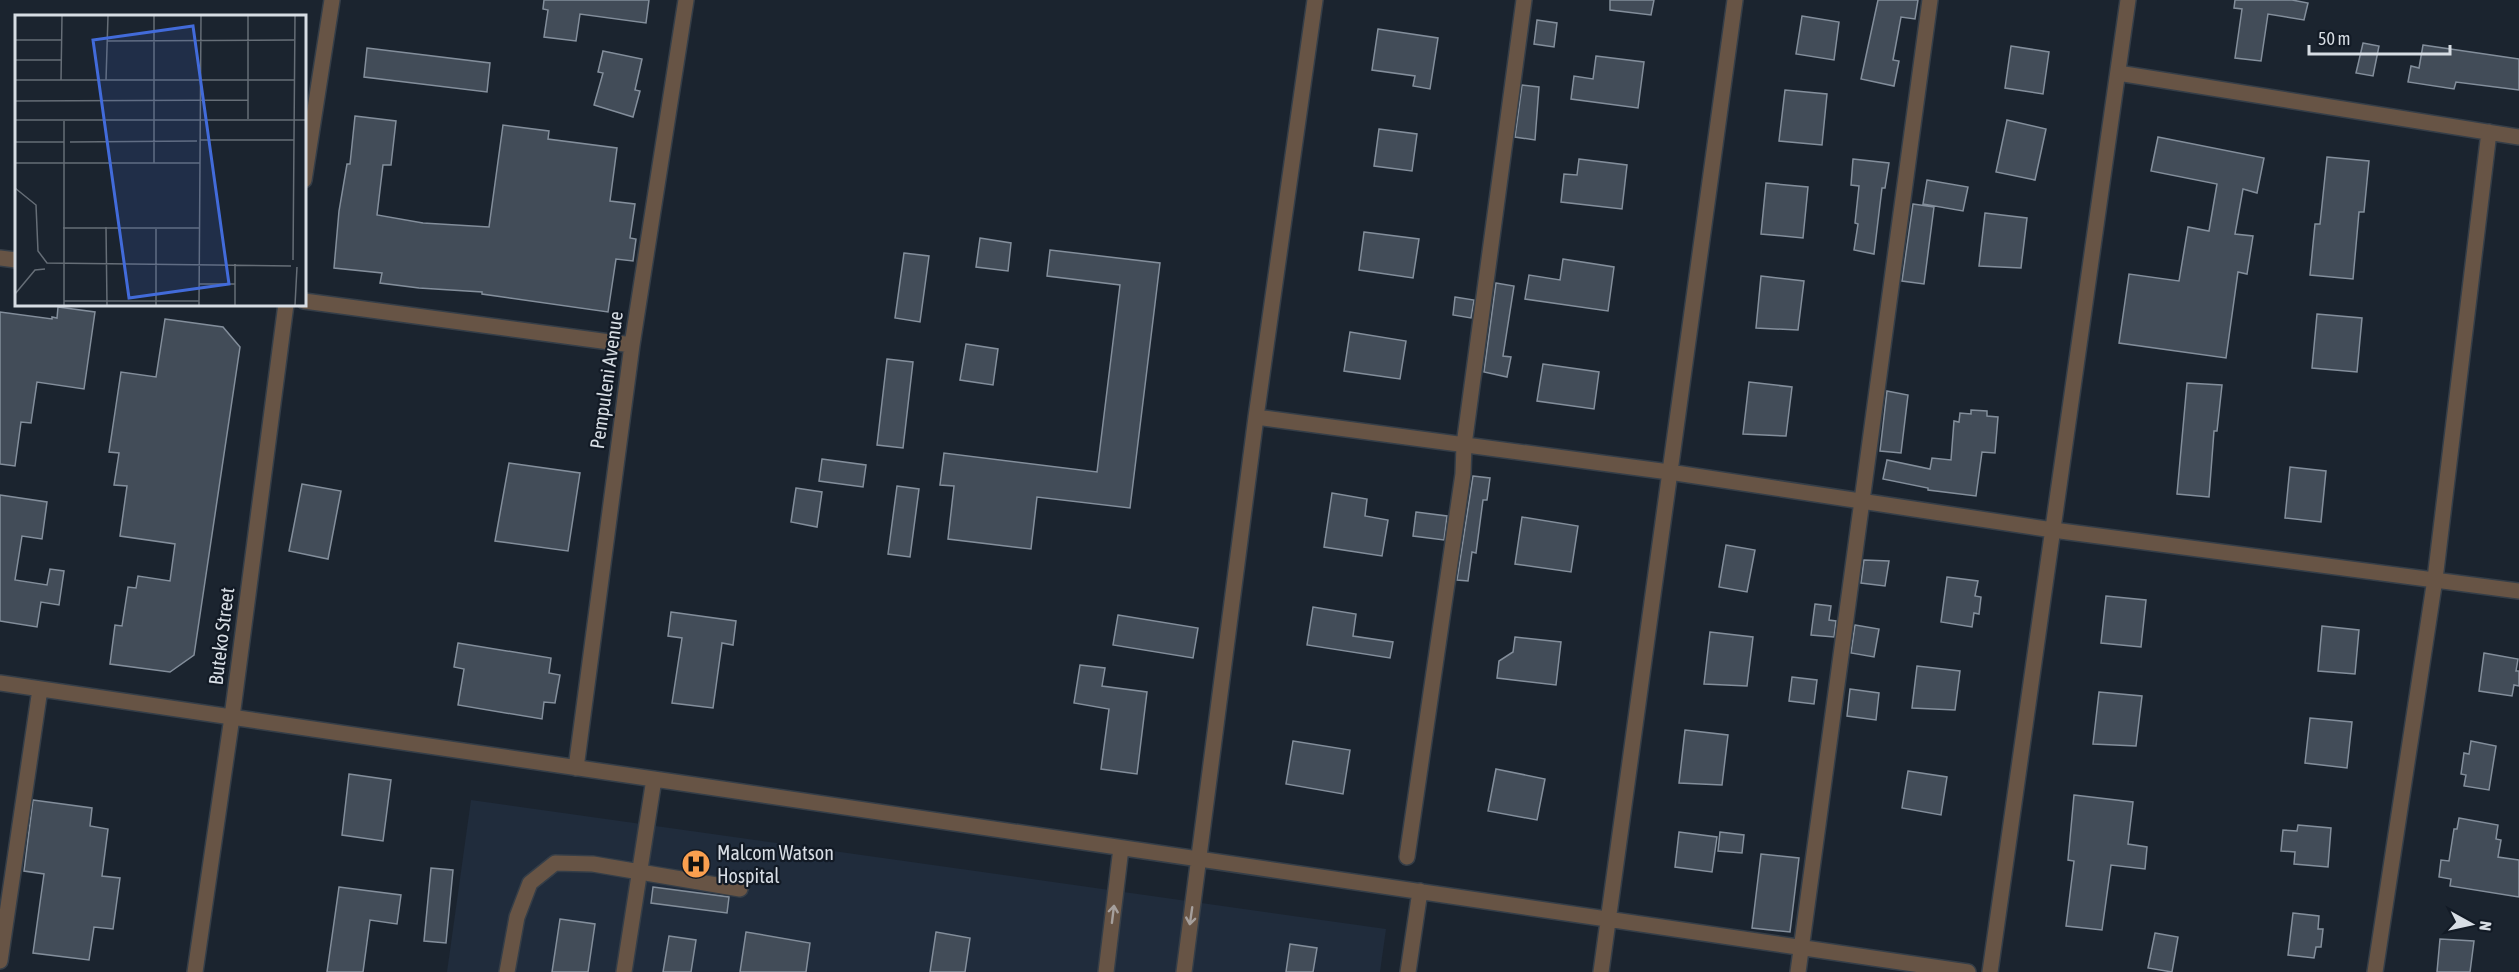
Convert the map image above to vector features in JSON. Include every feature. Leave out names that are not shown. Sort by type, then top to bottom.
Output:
[{"type":"street","points":[[306,167],[332,0]]},
{"type":"street","name":"Pempuleni Avenue","points":[[576,768],[632,345],[686,0]]},
{"type":"street","points":[[1184,972],[1256,417],[1315,0]]},
{"type":"street","points":[[1407,857],[1463,474],[1464,445],[1524,0]]},
{"type":"street","points":[[1601,972],[1735,0]]},
{"type":"street","points":[[1798,972],[1930,0]]},
{"type":"street","points":[[1990,972],[2128,0]]},
{"type":"street","points":[[2118,73],[2519,137]]},
{"type":"street","points":[[2375,972],[2435,579],[2489,132]]},
{"type":"street","points":[[0,258],[15,260]]},
{"type":"street","points":[[306,301],[632,345]]},
{"type":"street","name":"Buteko Street","points":[[195,972],[232,717],[286,306]]},
{"type":"street","points":[[1256,417],[1669,472],[2053,530],[2519,591]]},
{"type":"street","points":[[0,683],[1968,972]]},
{"type":"street","points":[[0,961],[40,689]]},
{"type":"street","points":[[624,972],[654,779]]},
{"type":"street","points":[[1106,972],[1121,848]]},
{"type":"street","points":[[507,972],[517,917],[531,883],[555,863],[593,864],[740,889]]},
{"type":"street","points":[[1408,972],[1420,891]]},
{"type":"shaded area","name":"Malcom Watson Hospital","points":[[471,800],[1386,929],[1380,972],[447,972]]},
{"type":"building","points":[[544,0],[649,0],[646,23],[580,14],[576,41],[544,37],[548,10],[543,9]]},
{"type":"building","points":[[1610,0],[1654,0],[1651,15],[1610,10]]},
{"type":"building","points":[[1878,0],[1918,0],[1915,19],[1901,17],[1893,60],[1899,61],[1894,86],[1861,79]]},
{"type":"building","points":[[2235,0],[2292,0],[2308,3],[2304,20],[2268,14],[2261,61],[2235,58],[2242,9],[2234,8]]},
{"type":"building","points":[[1802,16],[1839,22],[1834,60],[1796,54]]},
{"type":"building","points":[[1537,20],[1557,23],[1554,47],[1534,44]]},
{"type":"building","points":[[1378,29],[1438,38],[1430,89],[1413,86],[1415,76],[1372,70]]},
{"type":"building","points":[[2363,43],[2379,46],[2373,76],[2356,73]]},
{"type":"building","points":[[2423,45],[2519,59],[2519,90],[2456,82],[2454,89],[2408,82],[2411,66],[2419,68]]},
{"type":"building","points":[[2011,46],[2049,52],[2043,94],[2005,88]]},
{"type":"building","points":[[367,48],[490,63],[487,92],[364,77]]},
{"type":"building","points":[[603,51],[642,59],[635,90],[640,91],[633,117],[594,105],[603,73],[598,72]]},
{"type":"building","points":[[1596,56],[1644,62],[1638,108],[1571,99],[1574,76],[1593,79]]},
{"type":"building","points":[[1522,85],[1539,87],[1535,140],[1515,137]]},
{"type":"building","points":[[1785,90],[1827,94],[1822,145],[1779,141]]},
{"type":"building","points":[[355,116],[396,121],[391,165],[383,165],[377,215],[423,223],[489,227],[503,125],[549,131],[548,139],[617,148],[610,201],[635,204],[630,238],[636,239],[633,261],[616,259],[608,312],[482,294],[482,292],[380,283],[382,273],[334,268],[339,211],[347,164],[350,164]]},
{"type":"building","points":[[2007,120],[2046,129],[2035,180],[1996,172]]},
{"type":"building","points":[[1379,129],[1417,134],[1412,171],[1374,166]]},
{"type":"building","points":[[2158,137],[2264,158],[2257,193],[2243,189],[2235,234],[2253,236],[2247,274],[2238,272],[2226,358],[2119,343],[2129,274],[2179,281],[2188,227],[2209,231],[2217,184],[2151,171]]},
{"type":"building","points":[[2327,157],[2369,161],[2364,212],[2359,212],[2353,279],[2310,275],[2315,224],[2320,224]]},
{"type":"building","points":[[1579,159],[1627,165],[1622,209],[1561,202],[1564,174],[1577,175]]},
{"type":"building","points":[[1853,159],[1889,163],[1885,188],[1882,188],[1874,254],[1854,250],[1858,224],[1855,223],[1859,186],[1851,185]]},
{"type":"building","points":[[1927,180],[1968,187],[1963,211],[1923,204]]},
{"type":"building","points":[[1766,183],[1808,187],[1803,238],[1761,234]]},
{"type":"building","points":[[1913,204],[1934,207],[1924,284],[1902,281]]},
{"type":"building","points":[[1985,213],[2027,218],[2021,268],[1979,266]]},
{"type":"building","points":[[1364,232],[1419,239],[1413,278],[1359,270]]},
{"type":"building","points":[[980,238],[1011,243],[1008,271],[976,267]]},
{"type":"building","points":[[1050,250],[1160,263],[1130,508],[1037,497],[1031,549],[948,539],[954,486],[940,485],[944,453],[1097,472],[1120,285],[1047,276]]},
{"type":"building","points":[[904,253],[929,256],[920,322],[895,318]]},
{"type":"building","points":[[1563,259],[1614,267],[1608,311],[1525,299],[1529,275],[1560,280]]},
{"type":"building","points":[[1761,276],[1804,281],[1798,330],[1756,328]]},
{"type":"building","points":[[1496,283],[1514,286],[1503,356],[1511,357],[1507,377],[1484,372]]},
{"type":"building","points":[[1455,297],[1474,300],[1471,318],[1453,315]]},
{"type":"building","points":[[58,307],[95,312],[84,389],[37,382],[31,423],[21,422],[15,466],[0,464],[0,312],[52,319],[52,317],[57,318]]},
{"type":"building","points":[[2317,314],[2362,318],[2357,372],[2312,368]]},
{"type":"building","points":[[165,319],[223,327],[240,347],[194,655],[170,672],[110,664],[115,625],[122,626],[128,587],[136,588],[138,576],[170,581],[175,544],[120,536],[127,486],[114,485],[119,453],[109,452],[121,372],[156,377]]},
{"type":"building","points":[[1350,332],[1406,341],[1400,379],[1344,371]]},
{"type":"building","points":[[966,344],[998,349],[993,385],[960,380]]},
{"type":"building","points":[[887,359],[913,362],[903,448],[877,445]]},
{"type":"building","points":[[1543,364],[1599,372],[1594,409],[1537,401]]},
{"type":"building","points":[[1749,382],[1792,387],[1786,436],[1743,434]]},
{"type":"building","points":[[2187,383],[2222,385],[2217,431],[2214,431],[2209,497],[2177,494]]},
{"type":"building","points":[[1887,391],[1908,395],[1901,453],[1880,451]]},
{"type":"building","points":[[1971,410],[1987,411],[1987,416],[1998,417],[1995,453],[1982,452],[1976,496],[1928,490],[1928,488],[1883,479],[1887,460],[1930,469],[1932,458],[1951,460],[1954,421],[1959,422],[1960,413],[1971,414]]},
{"type":"building","points":[[822,459],[866,465],[863,487],[819,481]]},
{"type":"building","points":[[509,463],[580,473],[568,551],[495,541]]},
{"type":"building","points":[[2290,467],[2326,471],[2321,522],[2285,518]]},
{"type":"building","points":[[1473,476],[1490,478],[1487,500],[1483,500],[1476,553],[1472,552],[1468,581],[1457,580]]},
{"type":"building","points":[[302,484],[341,491],[328,559],[289,551]]},
{"type":"building","points":[[897,486],[919,489],[910,557],[888,554]]},
{"type":"building","points":[[796,488],[822,492],[817,527],[791,522]]},
{"type":"building","points":[[1332,493],[1367,499],[1365,516],[1388,520],[1382,556],[1324,547]]},
{"type":"building","points":[[0,495],[47,502],[42,539],[22,536],[15,580],[47,585],[50,569],[64,571],[59,605],[41,602],[37,627],[0,621]]},
{"type":"building","points":[[1416,512],[1447,516],[1444,540],[1413,536]]},
{"type":"building","points":[[1522,517],[1578,526],[1571,572],[1515,564]]},
{"type":"building","points":[[1726,545],[1755,550],[1747,592],[1719,587]]},
{"type":"building","points":[[1864,560],[1889,561],[1885,586],[1861,583]]},
{"type":"building","points":[[1947,577],[1978,581],[1975,596],[1981,597],[1979,614],[1974,613],[1972,627],[1941,622]]},
{"type":"building","points":[[2106,596],[2146,600],[2141,647],[2101,643]]},
{"type":"building","points":[[1815,604],[1831,606],[1829,620],[1836,621],[1834,637],[1811,635]]},
{"type":"building","points":[[1313,607],[1356,614],[1353,636],[1393,642],[1390,658],[1307,645]]},
{"type":"building","points":[[671,612],[736,621],[733,645],[722,643],[713,708],[672,703],[682,638],[668,636]]},
{"type":"building","points":[[1118,615],[1198,628],[1193,658],[1113,645]]},
{"type":"building","points":[[1855,625],[1879,629],[1874,657],[1851,653]]},
{"type":"building","points":[[2322,626],[2359,630],[2355,674],[2318,671]]},
{"type":"building","points":[[1710,632],[1753,637],[1747,686],[1704,684]]},
{"type":"building","points":[[1515,637],[1561,642],[1556,685],[1497,678],[1499,661],[1513,652]]},
{"type":"building","points":[[458,643],[551,658],[549,673],[560,675],[555,703],[544,702],[542,719],[458,705],[464,669],[454,667]]},
{"type":"building","points":[[2484,653],[2518,659],[2516,671],[2519,671],[2519,686],[2514,685],[2512,696],[2479,691]]},
{"type":"building","points":[[1080,665],[1105,668],[1102,686],[1147,692],[1137,774],[1101,769],[1109,709],[1074,703]]},
{"type":"building","points":[[1917,666],[1960,671],[1955,710],[1912,708]]},
{"type":"building","points":[[1792,677],[1817,680],[1814,704],[1789,701]]},
{"type":"building","points":[[1850,689],[1879,693],[1876,720],[1847,716]]},
{"type":"building","points":[[2099,692],[2142,696],[2136,746],[2093,744]]},
{"type":"building","points":[[2310,718],[2352,722],[2347,768],[2305,763]]},
{"type":"building","points":[[1685,730],[1728,735],[1722,785],[1679,783]]},
{"type":"building","points":[[1293,741],[1350,750],[1343,794],[1286,784]]},
{"type":"building","points":[[2471,741],[2496,746],[2489,790],[2464,786],[2466,775],[2461,774],[2464,753],[2469,754]]},
{"type":"building","points":[[1496,769],[1545,779],[1537,820],[1488,811]]},
{"type":"building","points":[[1908,771],[1947,777],[1941,815],[1902,808]]},
{"type":"building","points":[[349,774],[391,780],[383,841],[342,835]]},
{"type":"building","points":[[2074,795],[2133,802],[2128,844],[2147,847],[2145,869],[2111,865],[2102,930],[2066,926],[2074,861],[2068,860]]},
{"type":"building","points":[[33,800],[92,808],[90,826],[108,829],[102,876],[120,878],[113,929],[94,927],[89,960],[33,953],[44,874],[24,871]]},
{"type":"building","points":[[2459,818],[2498,825],[2496,839],[2501,840],[2498,857],[2519,860],[2519,897],[2450,886],[2451,879],[2439,877],[2441,860],[2449,861],[2454,829],[2457,829]]},
{"type":"building","points":[[2298,825],[2331,828],[2328,867],[2294,864],[2295,852],[2281,851],[2283,830],[2297,831]]},
{"type":"building","points":[[1679,832],[1717,837],[1712,872],[1675,867]]},
{"type":"building","points":[[1720,832],[1744,835],[1742,853],[1718,851]]},
{"type":"building","points":[[1761,854],[1799,858],[1790,932],[1752,928]]},
{"type":"building","points":[[431,868],[453,870],[446,943],[424,941]]},
{"type":"building","points":[[339,887],[401,895],[397,924],[370,920],[363,972],[327,972]]},
{"type":"building","points":[[653,887],[729,897],[727,913],[651,903]]},
{"type":"building","points":[[2293,913],[2319,916],[2318,929],[2323,929],[2321,947],[2316,947],[2314,958],[2288,955]]},
{"type":"building","points":[[560,919],[595,924],[588,972],[552,972]]},
{"type":"building","points":[[746,932],[810,943],[806,972],[740,972]]},
{"type":"building","points":[[936,932],[970,938],[965,972],[930,972]]},
{"type":"building","points":[[2155,933],[2178,937],[2172,972],[2148,968]]},
{"type":"building","points":[[669,936],[696,940],[691,972],[663,972]]},
{"type":"building","points":[[2440,939],[2474,941],[2470,972],[2437,972]]},
{"type":"building","points":[[1290,944],[1317,948],[1313,972],[1286,972]]},
{"type":"place","name":"Malcom Watson Hospital","points":[[696,864]]}]
